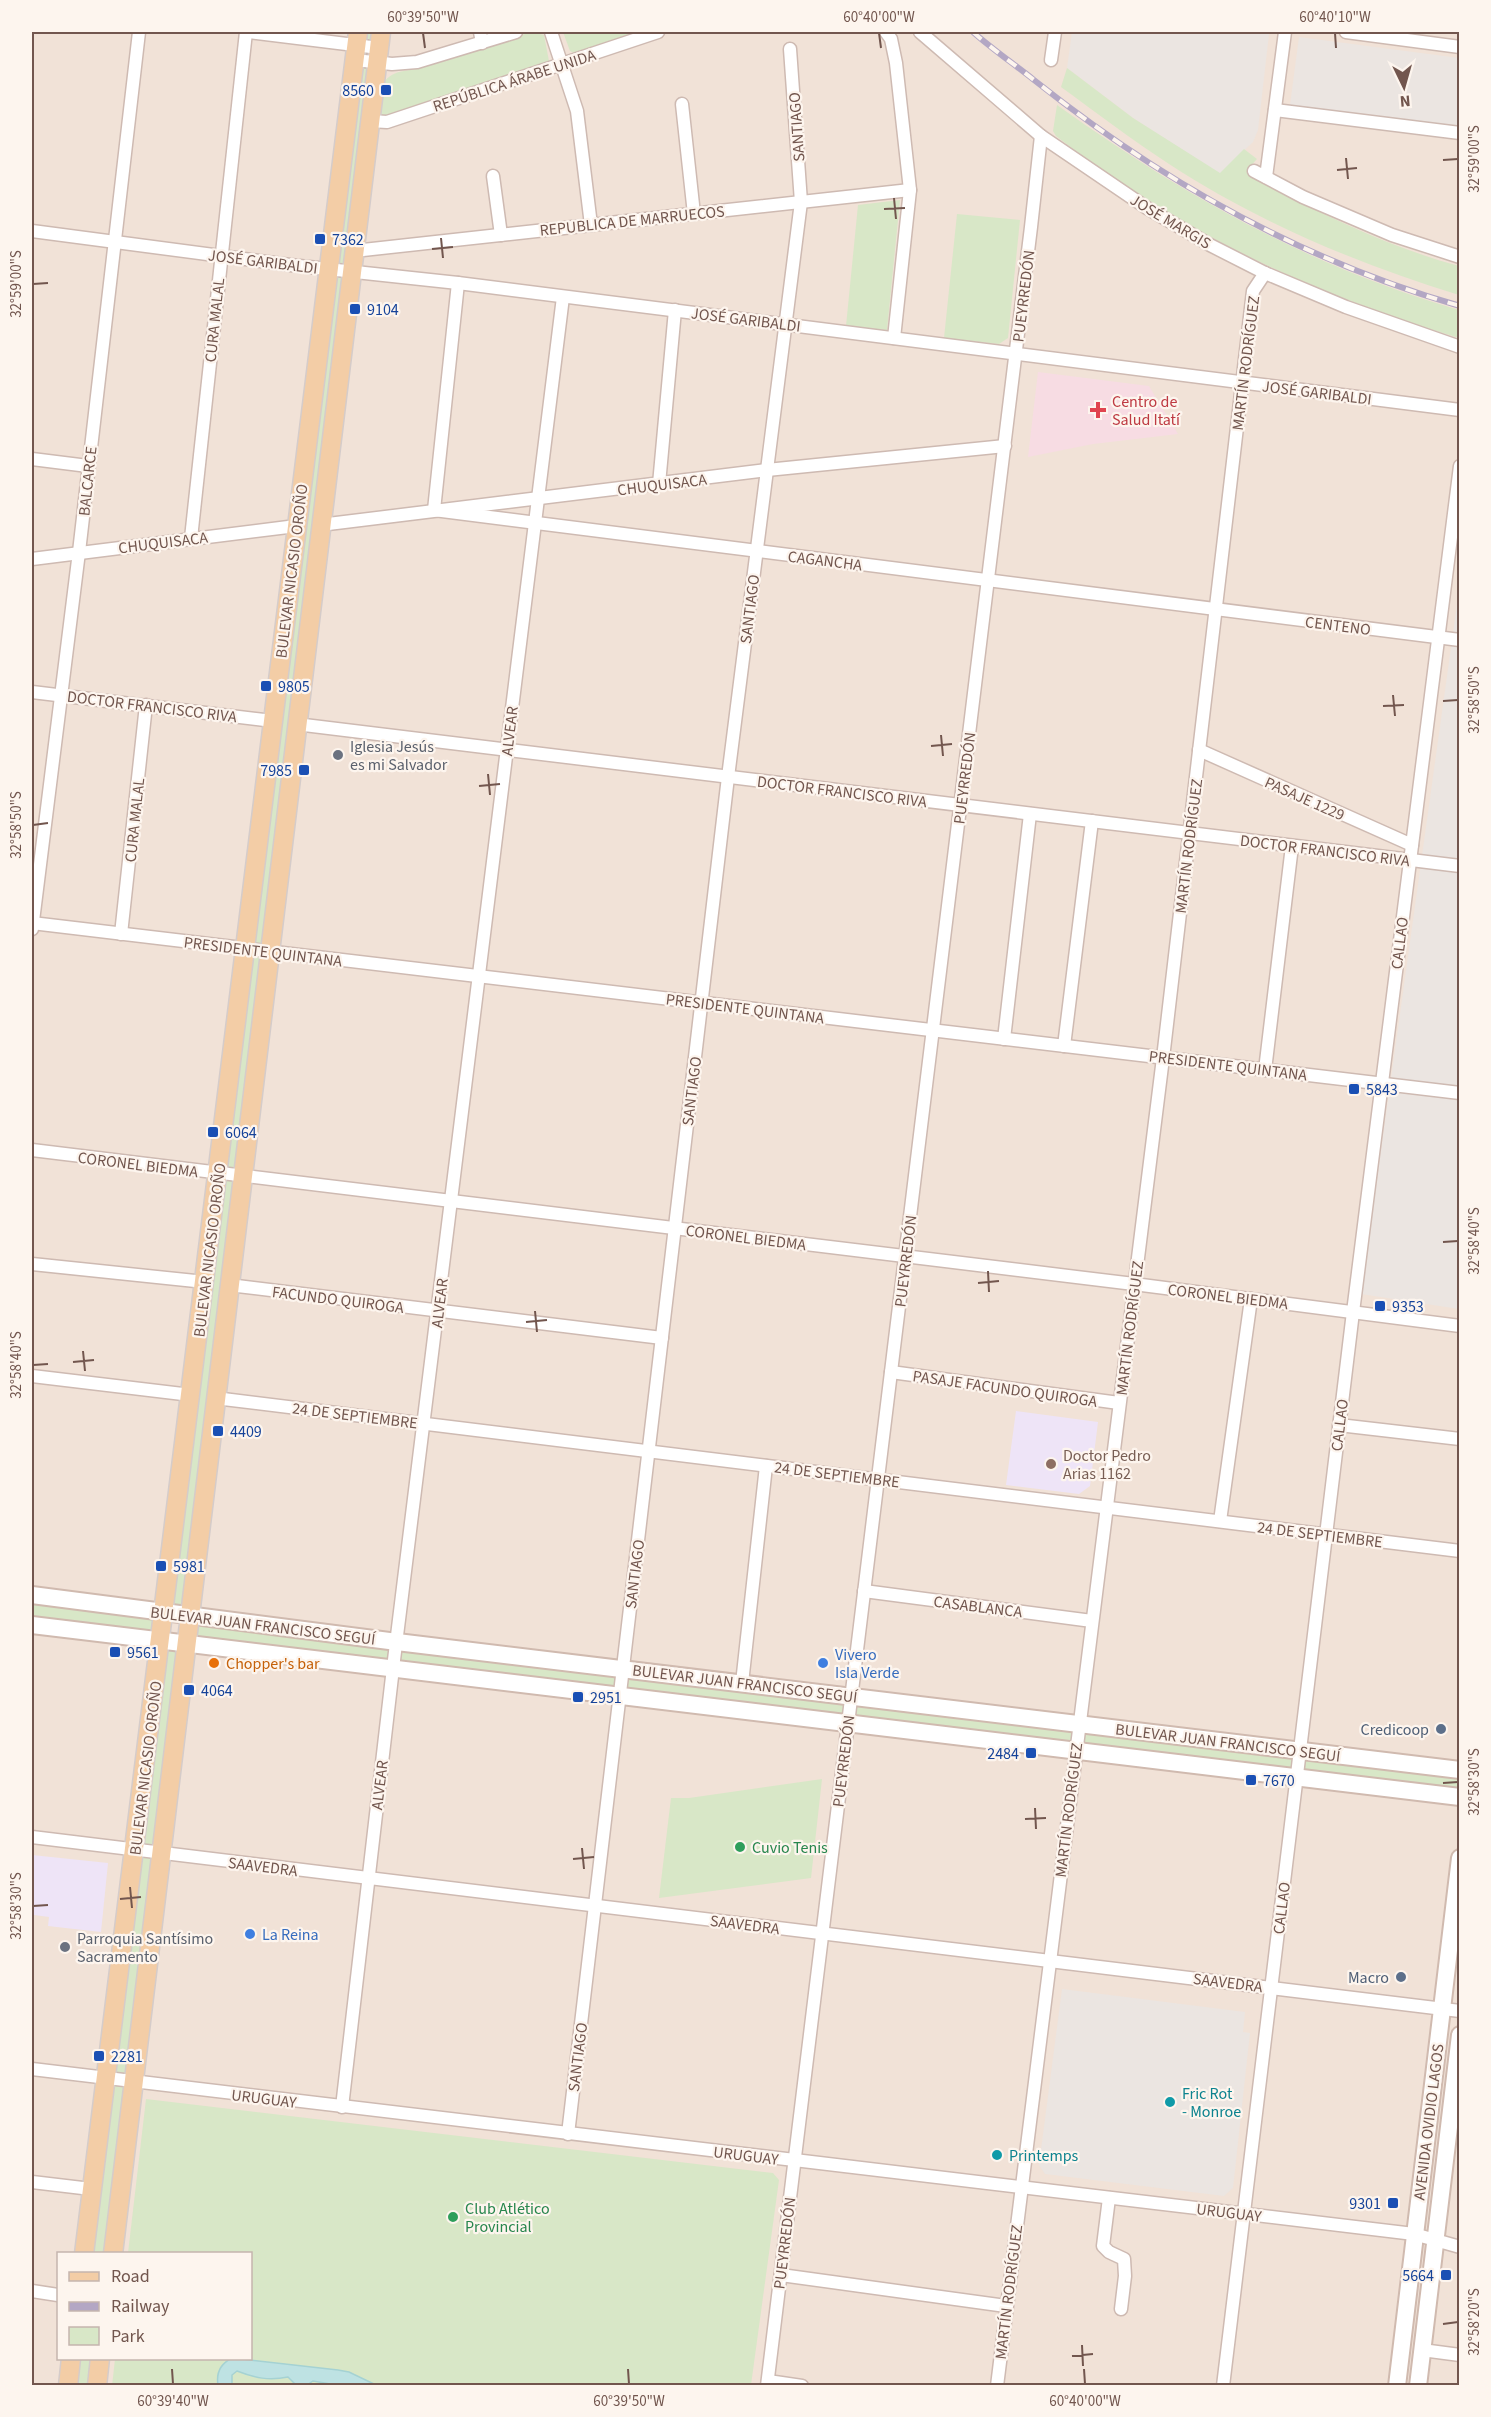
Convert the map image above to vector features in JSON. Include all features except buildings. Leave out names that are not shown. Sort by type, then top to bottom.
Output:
[{"type":"main road","name":"BULEVAR NICASIO OROÑO","points":[[84,2252],[356,46]]},
{"type":"main road","name":"BULEVAR NICASIO OROÑO","points":[[113,2252],[379,48]]},
{"type":"main road","name":"BULEVAR JUAN FRANCISCO SEGUÍ","points":[[32,1595],[397,1642],[1460,1770]]},
{"type":"main road","name":"BULEVAR JUAN FRANCISCO SEGUÍ","points":[[32,1625],[1460,1797]]},
{"type":"main road","name":"AVENIDA OVIDIO LAGOS","points":[[1397,2385],[1460,1858]]},
{"type":"main road","name":"AVENIDA OVIDIO LAGOS","points":[[1418,2385],[1460,2035]]},
{"type":"main road","points":[[68,2385],[72,2360]]},
{"type":"main road","points":[[97,2385],[100,2360]]},
{"type":"street","name":"BALCARCE","points":[[32,929],[140,32]]},
{"type":"street","points":[[247,32],[379,48],[417,62],[481,37],[516,32]]},
{"type":"street","name":"CURA MALAL","points":[[190,538],[247,32]]},
{"type":"street","points":[[551,32],[577,111],[591,225]]},
{"type":"street","name":"REPÚBLICA ÁRABE UNIDA","points":[[370,121],[387,122],[658,32]]},
{"type":"street","name":"JOSÉ MARGIS","points":[[920,32],[1041,136],[1147,208],[1210,245],[1265,273],[1346,307],[1460,347]]},
{"type":"street","points":[[1051,60],[1053,32]]},
{"type":"street","points":[[1285,32],[1275,110],[1260,174],[1303,197],[1392,236],[1460,257]]},
{"type":"street","points":[[1346,32],[1460,47]]},
{"type":"street","points":[[893,34],[910,190],[894,338]]},
{"type":"street","name":"SANTIAGO","points":[[568,2134],[728,777],[801,202],[790,49]]},
{"type":"street","points":[[682,104],[694,214]]},
{"type":"street","points":[[1275,110],[1460,133]]},
{"type":"street","name":"PUEYRREDÓN","points":[[767,2383],[1041,136]]},
{"type":"street","points":[[493,176],[501,235]]},
{"type":"street","name":"REPUBLICA DE MARRUECOS","points":[[354,251],[910,190]]},
{"type":"street","name":"JOSÉ GARIBALDI","points":[[32,231],[1460,410]]},
{"type":"street","name":"MARTÍN RODRÍGUEZ","points":[[997,2385],[1163,1058],[1253,291],[1265,273]]},
{"type":"street","points":[[434,510],[458,283]]},
{"type":"street","name":"ALVEAR","points":[[342,2107],[393,1668],[563,297]]},
{"type":"street","points":[[659,484],[675,310]]},
{"type":"street","name":"CHUQUISACA","points":[[321,525],[767,470],[1005,446]]},
{"type":"street","points":[[32,459],[88,466]]},
{"type":"street","name":"CALLAO","points":[[1223,2385],[1339,1425],[1460,466]]},
{"type":"street","name":"CAGANCHA","points":[[434,510],[1216,609]]},
{"type":"street","name":"CHUQUISACA","points":[[32,559],[296,526]]},
{"type":"street","name":"CENTENO","points":[[1216,609],[1460,640]]},
{"type":"street","name":"DOCTOR FRANCISCO RIVA","points":[[32,692],[273,721]]},
{"type":"street","name":"CURA MALAL","points":[[122,934],[146,705]]},
{"type":"street","name":"DOCTOR FRANCISCO RIVA","points":[[296,724],[1460,866]]},
{"type":"street","name":"PASAJE 1229","points":[[1199,750],[1412,845]]},
{"type":"street","points":[[1004,1039],[1030,814]]},
{"type":"street","points":[[1064,1046],[1092,821]]},
{"type":"street","points":[[1265,1070],[1292,846]]},
{"type":"street","name":"PRESIDENTE QUINTANA","points":[[32,923],[1460,1093]]},
{"type":"street","name":"CORONEL BIEDMA","points":[[32,1150],[1134,1284],[1460,1326]]},
{"type":"street","points":[[32,1264],[205,1282]]},
{"type":"street","name":"FACUNDO QUIROGA","points":[[229,1285],[662,1338]]},
{"type":"street","points":[[1220,1521],[1251,1299]]},
{"type":"street","name":"PASAJE FACUNDO QUIROGA","points":[[891,1372],[1119,1403]]},
{"type":"street","points":[[32,1376],[191,1395]]},
{"type":"street","name":"24 DE SEPTIEMBRE","points":[[215,1398],[1460,1551]]},
{"type":"street","points":[[1339,1425],[1460,1439]]},
{"type":"street","points":[[742,1683],[766,1466]]},
{"type":"street","name":"CASABLANCA","points":[[864,1592],[1092,1621]]},
{"type":"street","name":"SAAVEDRA","points":[[32,1837],[1460,2010]]},
{"type":"street","name":"URUGUAY","points":[[32,2069],[133,2083],[1414,2234],[1460,2247]]},
{"type":"street","points":[[32,2182],[92,2189]]},
{"type":"street","points":[[1109,2198],[1102,2242],[1106,2249],[1124,2259],[1125,2276],[1121,2309]]},
{"type":"street","points":[[781,2275],[1006,2306]]},
{"type":"street","points":[[32,2291],[57,2295]]},
{"type":"street","points":[[1422,2350],[1460,2355]]},
{"type":"street","points":[[767,2383],[802,2385]]},
{"type":"shaded area","points":[[32,32],[1459,32],[1459,2385],[32,2386]]},
{"type":"shaded area","points":[[1072,32],[1269,34],[1258,130],[1253,142],[1220,174],[1133,118],[1067,68]]},
{"type":"shaded area","points":[[1299,37],[1459,58],[1459,127],[1290,105]]},
{"type":"shaded area","name":"Centro de Salud Itatí","points":[[1038,372],[1149,386],[1178,434],[1093,444],[1028,457]]},
{"type":"shaded area","points":[[1459,590],[1459,1309],[1361,1294]]},
{"type":"shaded area","name":"Doctor Pedro Arias 1162","points":[[1016,1411],[1098,1422],[1090,1486],[1079,1494],[1006,1485]]},
{"type":"shaded area","points":[[32,1855],[108,1863],[101,1932],[48,1926],[49,1917],[34,1915],[32,1930]]},
{"type":"shaded area","name":"Fric Rot - Monroe","points":[[1062,1989],[1245,2012],[1243,2032],[1250,2033],[1233,2188],[1224,2196],[1045,2174],[1039,2165]]},
{"type":"green space","points":[[358,32],[381,32],[189,1615],[1459,1770],[1459,1797],[186,1643],[113,2252],[84,2252],[161,1641],[32,1625],[32,1595],[164,1612]],"holes":[[[165,1612],[189,1616],[186,1642],[161,1640]]]},
{"type":"green space","points":[[532,32],[544,35],[549,61],[544,65],[394,117],[381,117],[382,88],[388,77]]},
{"type":"green space","points":[[563,32],[646,32],[576,54],[570,51]]},
{"type":"green space","points":[[1067,68],[1133,118],[1220,173],[1244,149],[1257,159],[1247,170],[1250,176],[1352,227],[1406,249],[1459,266],[1459,295],[1384,270],[1309,240],[1203,185],[1142,146],[1061,87]]},
{"type":"green space","points":[[1057,105],[1152,169],[1249,225],[1350,272],[1459,310],[1459,338],[1352,302],[1299,280],[1198,230],[1102,170],[1056,136],[1053,131]]},
{"type":"green space","points":[[900,200],[887,330],[846,326],[858,205]]},
{"type":"green space","points":[[957,214],[1020,220],[1008,338],[999,344],[944,338]]},
{"type":"green space","name":"Cuvio Tenis","points":[[822,1779],[811,1878],[659,1898],[671,1798],[689,1798]]},
{"type":"green space","name":"Club Atlético Provincial","points":[[146,2099],[773,2173],[779,2180],[751,2385],[112,2386],[115,2360],[252,2360],[252,2252],[128,2252]]},
{"type":"green space","points":[[71,2360],[100,2360],[97,2385],[68,2386]]},
{"type":"water","points":[[229,2360],[250,2360],[338,2370],[349,2372],[376,2385],[336,2385],[313,2381],[307,2385],[296,2385],[288,2377],[262,2378],[237,2371],[232,2375],[232,2385],[218,2385],[220,2369]]},
{"type":"railway","points":[[973,32],[1082,117],[1132,152],[1236,214],[1345,266],[1402,288],[1460,306]]},
{"type":"place","name":"8560","points":[[386,90]]},
{"type":"place","name":"7362","points":[[320,239]]},
{"type":"place","name":"9104","points":[[355,309]]},
{"type":"place","name":"Centro de Salud Itatí","points":[[1098,410]]},
{"type":"place","name":"9805","points":[[266,686]]},
{"type":"place","name":"Iglesia Jesús es mi Salvador","points":[[338,755]]},
{"type":"place","name":"7985","points":[[304,770]]},
{"type":"place","name":"5843","points":[[1354,1089]]},
{"type":"place","name":"6064","points":[[213,1132]]},
{"type":"place","name":"9353","points":[[1380,1306]]},
{"type":"place","name":"4409","points":[[218,1431]]},
{"type":"place","name":"Doctor Pedro Arias 1162","points":[[1051,1464]]},
{"type":"place","name":"5981","points":[[161,1566]]},
{"type":"place","name":"9561","points":[[115,1652]]},
{"type":"place","name":"Chopper's bar","points":[[214,1663]]},
{"type":"place","name":"Vivero Isla Verde","points":[[823,1663]]},
{"type":"place","name":"4064","points":[[189,1690]]},
{"type":"place","name":"2951","points":[[578,1697]]},
{"type":"place","name":"Credicoop","points":[[1441,1729]]},
{"type":"place","name":"2484","points":[[1031,1753]]},
{"type":"place","name":"7670","points":[[1251,1780]]},
{"type":"place","name":"Cuvio Tenis","points":[[740,1847]]},
{"type":"place","name":"La Reina","points":[[250,1934]]},
{"type":"place","name":"Parroquia Santísimo Sacramento","points":[[65,1947]]},
{"type":"place","name":"Macro","points":[[1401,1977]]},
{"type":"place","name":"2281","points":[[99,2056]]},
{"type":"place","name":"Fric Rot - Monroe","points":[[1170,2102]]},
{"type":"place","name":"Printemps","points":[[997,2155]]},
{"type":"place","name":"9301","points":[[1393,2203]]},
{"type":"place","name":"Club Atlético Provincial","points":[[453,2217]]},
{"type":"place","name":"5664","points":[[1446,2275]]}]
